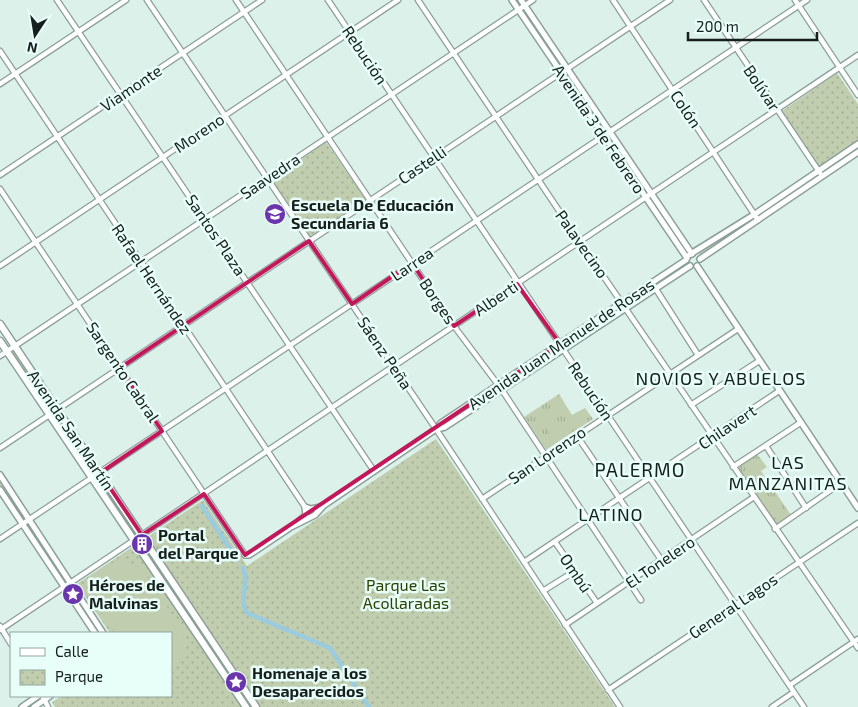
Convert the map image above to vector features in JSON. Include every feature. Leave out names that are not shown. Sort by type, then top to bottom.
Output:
[{"type":"main road","name":"Avenida San Martín","points":[[0,324],[256,707]]},
{"type":"main road","name":"Avenida San Martín","points":[[0,341],[246,707]]},
{"type":"main road","points":[[224,676],[232,670]]},
{"type":"street","name":"Santos Plaza","points":[[56,0],[374,471]]},
{"type":"street","points":[[0,84],[126,0]]},
{"type":"street","name":"Sáenz Peña","points":[[146,0],[394,366],[620,707]]},
{"type":"street","name":"Borges","points":[[236,0],[454,326],[500,388],[641,600]]},
{"type":"street","name":"Viamonte","points":[[0,175],[262,0]]},
{"type":"street","name":"Rebución","points":[[328,0],[517,284],[562,346],[804,707]]},
{"type":"street","name":"Moreno","points":[[0,266],[398,0]]},
{"type":"street","name":"Palavecino","points":[[418,0],[775,529],[856,640],[858,648]]},
{"type":"street","name":"Avenida 3 de Febrero","points":[[512,0],[648,196],[690,266]]},
{"type":"street","name":"Avenida 3 de Febrero","points":[[521,0],[566,68],[606,134]]},
{"type":"street","name":"Saavedra","points":[[0,356],[533,0]]},
{"type":"street","name":"Colón","points":[[613,0],[715,152],[758,220]]},
{"type":"street","name":"Castelli","points":[[0,448],[670,0]]},
{"type":"street","name":"Bolívar","points":[[704,0],[820,174]]},
{"type":"street","points":[[795,0],[858,95]]},
{"type":"street","name":"Larrea","points":[[0,539],[806,0]]},
{"type":"street","name":"Rafael Hernández","points":[[0,51],[305,507]]},
{"type":"street","name":"Alberti","points":[[1,629],[858,55]]},
{"type":"street","points":[[697,266],[700,260],[758,220],[858,144]]},
{"type":"street","points":[[693,253],[858,152]]},
{"type":"street","name":"Sargento Cabral","points":[[0,189],[245,555]]},
{"type":"street","name":"Avenida 3 de Febrero","points":[[648,196],[700,260]]},
{"type":"street","name":"Avenida Juan Manuel de Rosas","points":[[653,286],[693,253]]},
{"type":"street","points":[[690,266],[697,266]]},
{"type":"street","name":"Avenida Juan Manuel de Rosas","points":[[245,555],[249,555],[291,527],[315,515],[323,506],[436,429],[445,427],[624,305],[653,286],[690,266]]},
{"type":"street","points":[[697,266],[858,508]]},
{"type":"street","points":[[653,286],[698,355]]},
{"type":"street","name":"San Lorenzo","points":[[482,498],[738,329]]},
{"type":"street","points":[[691,405],[759,361]]},
{"type":"street","name":"Chilavert","points":[[524,562],[779,391]]},
{"type":"street","points":[[733,467],[800,423]]},
{"type":"street","points":[[577,436],[662,560]]},
{"type":"street","points":[[766,446],[806,508]]},
{"type":"street","points":[[0,475],[72,582],[102,632]]},
{"type":"street","points":[[775,529],[841,483]]},
{"type":"street","points":[[0,490],[94,632]]},
{"type":"street","name":"El Tonelero","points":[[565,625],[754,497]]},
{"type":"street","points":[[291,527],[306,515],[305,507],[314,509],[323,506]]},
{"type":"street","name":"General Lagos","points":[[608,690],[858,523]]},
{"type":"street","name":"Ombú","points":[[555,542],[598,603]]},
{"type":"street","points":[[543,591],[575,571]]},
{"type":"street","points":[[1,629],[10,642]]},
{"type":"street","points":[[790,685],[856,640]]},
{"type":"street","points":[[772,707],[794,692]]},
{"type":"street","points":[[22,707],[42,697]]},
{"type":"street","points":[[34,707],[42,697]]},
{"type":"street","points":[[42,697],[48,707]]},
{"type":"highlighted area","points":[[309,241],[352,304],[412,263],[454,326],[517,284],[560,344],[245,555],[204,494],[142,535],[100,473],[162,431],[120,368]]},
{"type":"green space","points":[[837,73],[858,104],[858,141],[819,167],[782,111]]},
{"type":"green space","points":[[326,142],[366,200],[309,237],[271,180]]},
{"type":"green space","points":[[815,175],[816,178],[763,213],[761,211]]},
{"type":"green space","points":[[753,217],[754,219],[700,255],[699,253]]},
{"type":"green space","points":[[14,351],[51,405],[48,407],[11,353]]},
{"type":"green space","points":[[559,394],[572,415],[585,408],[593,419],[546,450],[524,417]]},
{"type":"green space","points":[[547,409],[560,427],[550,434],[538,416]]},
{"type":"green space","points":[[58,416],[95,470],[92,473],[55,419]]},
{"type":"green space","name":"Parque Las Acollaradas","points":[[436,439],[615,707],[55,707],[52,702],[60,697],[172,697],[172,632],[109,632],[77,584],[203,500],[247,566]]},
{"type":"green space","points":[[757,454],[767,467],[761,471],[791,515],[776,525],[737,468]]},
{"type":"green space","points":[[100,477],[136,531],[133,534],[96,480]]},
{"type":"green space","points":[[0,480],[24,515],[21,517],[0,487]]},
{"type":"green space","points":[[31,525],[67,579],[64,581],[27,527]]},
{"type":"green space","points":[[116,561],[127,561],[143,570],[184,633],[185,654],[176,666],[172,668],[172,632],[115,632],[103,614],[94,595],[97,577],[104,569]]},
{"type":"green space","points":[[71,587],[101,632],[96,632],[67,590]]},
{"type":"waterway","points":[[202,506],[237,560]]},
{"type":"waterway","points":[[243,568],[245,573],[244,602],[247,613],[330,648],[369,707]]},
{"type":"place","name":"Escuela De Educación Secundaria 6","points":[[275,214]]},
{"type":"place","name":"Portal del Parque","points":[[142,544]]},
{"type":"place","name":"Héroes de Malvinas","points":[[73,594]]},
{"type":"place","name":"Homenaje a los Desaparecidos","points":[[236,682]]},
{"type":"district","name":"NOVIOS Y ABUELOS","points":[[721,379]]},
{"type":"district","name":"PALERMO","points":[[640,470]]},
{"type":"district","name":"LAS MANZANITAS","points":[[788,473]]},
{"type":"district","name":"LATINO","points":[[611,515]]}]
